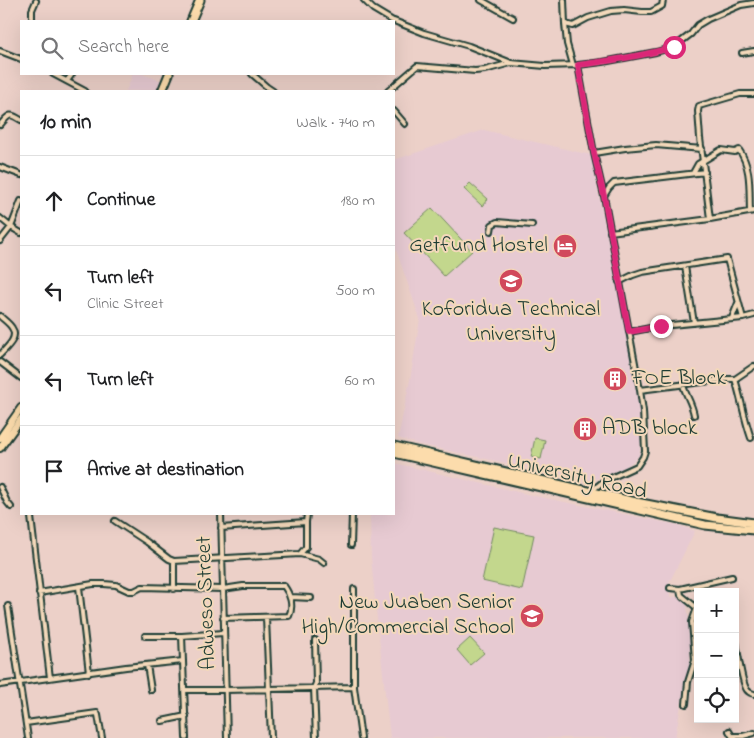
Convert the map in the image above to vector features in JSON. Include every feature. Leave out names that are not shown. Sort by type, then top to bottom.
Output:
[{"type":"highway","points":[[191,20],[200,0]]},
{"type":"highway","points":[[162,90],[169,75]]},
{"type":"highway","name":"University Road","points":[[395,446],[636,502],[716,518],[754,523]]},
{"type":"highway","name":"University Road","points":[[395,453],[705,525],[754,530]]},
{"type":"main road","points":[[0,438],[20,409]]},
{"type":"main road","points":[[0,448],[18,429]]},
{"type":"street","points":[[32,20],[32,10],[38,0]]},
{"type":"street","points":[[364,0],[373,9],[392,20]]},
{"type":"street","points":[[481,0],[513,18]]},
{"type":"street","points":[[564,0],[567,44],[576,65],[604,196],[644,411],[645,451],[637,466],[604,481],[585,497]]},
{"type":"street","points":[[565,24],[572,26],[588,18],[624,10],[651,12],[662,6],[663,0]]},
{"type":"street","points":[[395,21],[424,33],[470,46],[511,63],[545,66],[576,65],[603,62],[674,47],[691,34],[698,25],[708,19],[742,5],[754,3]]},
{"type":"street","points":[[0,51],[20,59]]},
{"type":"street","points":[[742,53],[754,51]]},
{"type":"street","points":[[389,90],[417,66],[423,65],[434,68],[475,71],[511,63]]},
{"type":"street","points":[[56,75],[82,90]]},
{"type":"street","points":[[67,81],[71,75]]},
{"type":"street","points":[[253,75],[271,90]]},
{"type":"street","points":[[710,219],[699,106],[740,94],[754,94]]},
{"type":"street","points":[[395,112],[405,124]]},
{"type":"street","points":[[0,125],[11,115],[20,119]]},
{"type":"street","points":[[594,153],[656,146],[702,149]]},
{"type":"street","points":[[610,232],[710,219],[752,211],[748,169],[745,159],[739,150],[735,152],[721,150],[698,164],[693,173]]},
{"type":"street","points":[[0,167],[20,174]]},
{"type":"street","points":[[604,196],[614,183],[705,172]]},
{"type":"street","points":[[0,241],[11,227],[20,203]]},
{"type":"street","points":[[0,218],[20,232]]},
{"type":"street","points":[[491,231],[492,225],[498,222],[532,225]]},
{"type":"street","points":[[619,282],[642,272],[727,259],[743,318]]},
{"type":"street","points":[[685,266],[694,323]]},
{"type":"street","points":[[732,318],[738,303]]},
{"type":"street","points":[[629,332],[661,326],[743,318],[754,315]]},
{"type":"street","points":[[0,316],[12,328],[14,334],[12,341],[0,355]]},
{"type":"street","points":[[0,362],[20,377]]},
{"type":"street","points":[[640,390],[735,379],[754,366]]},
{"type":"street","points":[[735,379],[751,438]]},
{"type":"street","points":[[683,385],[691,402],[694,415]]},
{"type":"street","points":[[0,487],[11,507]]},
{"type":"street","name":"Adweso Street","points":[[221,515],[226,738]]},
{"type":"street","points":[[300,554],[306,546],[307,515]]},
{"type":"street","points":[[351,545],[352,515]]},
{"type":"street","points":[[31,517],[50,678]]},
{"type":"street","points":[[115,521],[174,561],[300,554],[319,559],[324,564]]},
{"type":"street","points":[[221,528],[306,522]]},
{"type":"street","points":[[174,561],[174,589]]},
{"type":"street","points":[[670,588],[680,589],[732,577]]},
{"type":"street","points":[[39,593],[93,584],[116,585],[130,591],[142,588],[223,589],[242,586],[284,586],[290,598],[291,613],[289,616],[224,618]]},
{"type":"street","points":[[79,587],[89,673]]},
{"type":"street","points":[[354,589],[354,687],[361,738]]},
{"type":"street","points":[[680,589],[681,595],[694,606]]},
{"type":"street","points":[[290,598],[311,598]]},
{"type":"street","points":[[8,606],[28,738]]},
{"type":"street","points":[[266,618],[271,738]]},
{"type":"street","points":[[686,704],[688,682],[695,660],[692,622],[694,618]]},
{"type":"street","points":[[145,636],[223,633]]},
{"type":"street","points":[[182,636],[186,738]]},
{"type":"street","points":[[315,640],[316,738]]},
{"type":"street","points":[[739,658],[743,682],[747,690],[754,694]]},
{"type":"street","points":[[0,685],[183,661]]},
{"type":"street","points":[[147,665],[150,690]]},
{"type":"street","points":[[185,690],[354,687]]},
{"type":"street","points":[[26,723],[97,713],[102,738]]},
{"type":"street","points":[[162,721],[186,716]]},
{"type":"street","points":[[729,731],[732,736],[754,733]]},
{"type":"shaded area","points":[[133,75],[145,75],[162,81],[158,90],[126,90]]},
{"type":"shaded area","name":"Koforidua Technical University","points":[[484,130],[591,155],[638,390],[641,441],[639,456],[626,467],[590,481],[417,444],[398,438],[420,319],[395,247],[395,160]]},
{"type":"shaded area","name":"New Juaben Senior High/Commercial School","points":[[395,463],[535,496],[678,525],[695,531],[667,587],[671,597],[686,597],[690,631],[690,667],[675,738],[390,738],[371,557],[370,515],[395,515]]},
{"type":"green space","points":[[470,183],[488,199],[482,206],[464,189]]},
{"type":"green space","points":[[432,208],[472,251],[444,276],[404,233]]},
{"type":"green space","points":[[535,438],[545,440],[541,459],[531,457]]},
{"type":"green space","points":[[494,527],[534,535],[522,590],[482,581]]},
{"type":"green space","points":[[470,638],[484,653],[470,665],[457,650]]},
{"type":"place","name":"Getfund Hostel","points":[[565,246]]},
{"type":"place","name":"Koforidua Technical University","points":[[511,281]]},
{"type":"place","name":"FOE Block","points":[[615,379]]},
{"type":"place","name":"ADB block","points":[[585,429]]},
{"type":"place","name":"New Juaben Senior High/Commercial School","points":[[532,616]]},
{"type":"route","points":[[661,326],[629,332],[578,65],[603,62],[674,47]]}]
